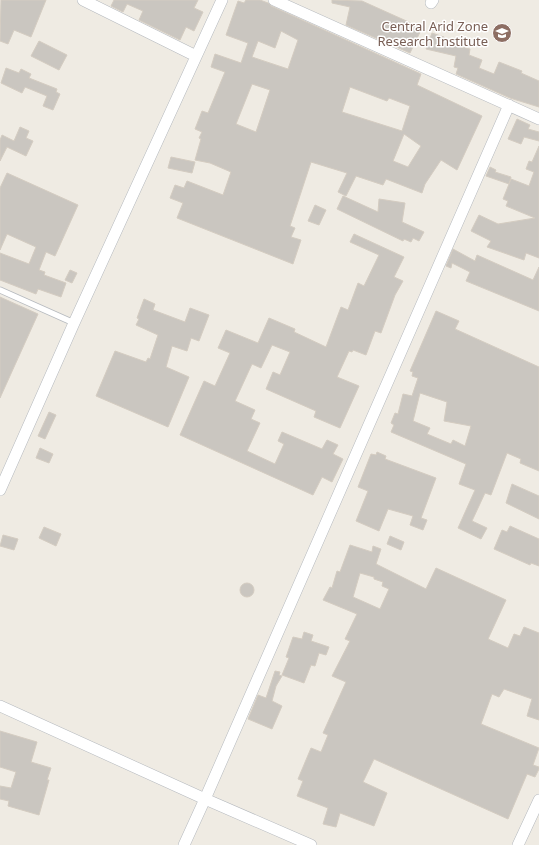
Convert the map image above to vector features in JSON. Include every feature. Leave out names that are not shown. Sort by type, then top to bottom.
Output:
[{"type":"street","points":[[83,0],[196,56]]},
{"type":"street","points":[[0,490],[74,323],[222,0]]},
{"type":"street","points":[[274,0],[539,119]]},
{"type":"street","points":[[184,845],[509,105]]},
{"type":"street","points":[[0,706],[205,799],[311,845]]},
{"type":"street","points":[[518,845],[539,800]]},
{"type":"lane","points":[[0,290],[74,323]]},
{"type":"building","points":[[1,0],[46,0],[31,37],[14,30],[8,44],[0,41]]},
{"type":"building","points":[[114,0],[198,0],[194,8],[203,12],[194,31],[186,27],[180,40],[139,20],[143,11],[127,4],[123,12],[111,6]]},
{"type":"building","points":[[246,0],[260,0],[268,3],[271,6],[421,74],[417,85],[482,116],[457,170],[441,160],[425,184],[422,193],[386,179],[383,185],[356,176],[346,196],[338,192],[347,173],[311,162],[290,226],[295,228],[291,237],[301,240],[293,264],[177,218],[183,203],[170,198],[175,185],[184,188],[187,181],[223,195],[231,172],[210,163],[195,160],[201,139],[199,138],[202,132],[195,129],[202,111],[208,113],[225,72],[211,67],[215,54],[241,63],[248,43],[226,35],[238,1],[244,3]],"holes":[[[281,31],[298,40],[288,69],[252,57],[258,41],[275,48]],[[252,84],[270,90],[256,132],[236,124]],[[350,87],[387,101],[389,98],[410,106],[402,131],[342,112]],[[404,134],[421,146],[408,167],[393,161]]]},
{"type":"building","points":[[332,0],[362,1],[422,28],[410,53],[346,25],[350,7],[332,3]]},
{"type":"building","points":[[432,33],[444,37],[442,42],[470,49],[469,55],[482,60],[479,68],[494,74],[499,62],[522,71],[521,73],[539,81],[539,107],[510,98],[456,74],[458,68],[454,67],[456,56],[426,49]]},
{"type":"building","points":[[39,41],[67,55],[59,70],[31,56]]},
{"type":"building","points":[[6,68],[19,73],[21,69],[31,74],[29,78],[57,89],[56,92],[60,94],[53,110],[43,106],[47,96],[25,87],[22,93],[1,83]]},
{"type":"building","points":[[517,119],[530,125],[528,129],[539,132],[539,141],[524,137],[521,144],[508,139]]},
{"type":"building","points":[[20,127],[29,131],[26,138],[33,141],[26,156],[7,147],[0,161],[0,140],[2,135],[14,141]]},
{"type":"building","points":[[539,146],[539,258],[526,253],[524,260],[487,247],[491,241],[471,231],[479,215],[498,224],[535,218],[506,206],[508,201],[503,199],[511,179],[529,186],[534,172],[526,169],[529,161],[532,162]]},
{"type":"building","points":[[171,157],[195,162],[192,173],[168,168]]},
{"type":"building","points":[[490,167],[496,170],[495,172],[511,177],[509,184],[486,176]]},
{"type":"building","points":[[7,173],[78,205],[55,256],[46,252],[39,270],[45,272],[44,275],[66,283],[61,297],[38,289],[36,294],[0,280],[0,253],[29,264],[36,247],[7,234],[0,250],[0,188]]},
{"type":"building","points":[[343,196],[378,212],[379,199],[405,203],[402,222],[424,232],[419,241],[413,238],[411,242],[404,239],[403,241],[337,209]]},
{"type":"building","points":[[315,205],[326,210],[319,225],[308,221]]},
{"type":"building","points":[[354,234],[404,257],[394,277],[403,281],[395,295],[381,333],[375,331],[366,355],[353,350],[352,352],[349,351],[337,377],[359,386],[340,428],[314,417],[316,411],[266,389],[273,372],[280,375],[290,352],[272,345],[261,368],[252,364],[235,401],[255,410],[251,419],[260,423],[247,451],[275,464],[284,444],[278,441],[282,432],[322,449],[327,440],[338,445],[333,454],[343,459],[332,482],[322,477],[313,495],[180,435],[204,381],[215,386],[230,353],[218,348],[226,330],[258,343],[269,318],[295,329],[294,332],[326,347],[341,307],[348,310],[358,283],[364,286],[379,255],[350,242]]},
{"type":"building","points":[[453,249],[475,261],[477,255],[533,280],[539,267],[539,311],[466,281],[470,272],[452,263],[451,268],[446,266]]},
{"type":"building","points":[[70,270],[77,273],[72,283],[65,280]]},
{"type":"building","points":[[0,297],[38,314],[0,398]]},
{"type":"building","points":[[144,299],[155,304],[153,310],[185,322],[190,308],[209,315],[199,341],[191,338],[187,351],[172,346],[166,367],[189,377],[168,427],[96,396],[115,351],[146,362],[148,358],[150,359],[158,335],[136,325]]},
{"type":"building","points":[[436,311],[459,321],[455,329],[539,367],[539,471],[520,463],[521,459],[507,453],[491,495],[485,493],[472,521],[487,528],[481,539],[458,528],[475,490],[459,484],[466,464],[391,432],[394,425],[391,423],[395,413],[398,414],[403,394],[412,396],[418,378],[412,376],[413,372],[410,371]],"holes":[[[420,393],[447,402],[444,421],[471,426],[465,446],[453,440],[451,444],[427,434],[430,428],[413,421]]]},
{"type":"building","points":[[49,412],[56,415],[45,439],[38,436]]},
{"type":"building","points":[[40,448],[53,454],[49,463],[36,458]]},
{"type":"building","points":[[377,452],[386,456],[385,459],[436,478],[421,518],[427,520],[423,530],[410,525],[413,516],[388,509],[379,531],[356,521],[368,491],[358,487],[371,454],[376,455]]},
{"type":"building","points":[[512,484],[539,496],[539,519],[506,503]]},
{"type":"building","points":[[510,526],[539,539],[539,566],[531,563],[530,565],[494,549],[502,530],[507,532]]},
{"type":"building","points":[[44,527],[61,534],[56,546],[39,538]]},
{"type":"building","points":[[3,535],[18,539],[14,550],[0,546]]},
{"type":"building","points":[[390,536],[404,542],[401,550],[387,544]]},
{"type":"building","points":[[350,545],[372,552],[373,546],[381,549],[376,564],[426,589],[436,568],[506,600],[488,639],[508,648],[514,634],[520,636],[524,627],[539,633],[539,720],[527,716],[532,699],[504,689],[499,697],[492,694],[481,724],[539,748],[533,765],[539,767],[539,769],[535,777],[527,774],[508,819],[374,759],[363,782],[387,793],[374,826],[340,813],[336,827],[323,824],[328,808],[297,796],[303,781],[298,779],[311,748],[321,752],[328,735],[323,733],[346,682],[332,676],[350,641],[345,639],[357,614],[323,600],[330,587],[332,588],[337,571],[340,572]],"holes":[[[360,573],[374,577],[374,579],[383,582],[382,586],[389,589],[380,609],[353,597]]]},
{"type":"building","points":[[244,583],[250,583],[254,587],[254,593],[250,597],[244,597],[240,593],[240,587]]},
{"type":"building","points":[[304,632],[313,635],[311,641],[329,647],[326,655],[319,653],[315,666],[311,665],[304,683],[282,675],[289,658],[286,657],[293,637],[302,639]]},
{"type":"building","points":[[275,671],[280,672],[279,675],[282,676],[276,686],[272,701],[282,706],[272,729],[248,719],[258,695],[266,698]]},
{"type":"building","points":[[0,731],[37,742],[31,762],[51,768],[39,815],[8,806],[9,801],[0,799],[0,786],[11,788],[16,772],[0,767]]},
{"type":"place","name":"Central Arid Zone Research Institute","points":[[502,33]]}]
